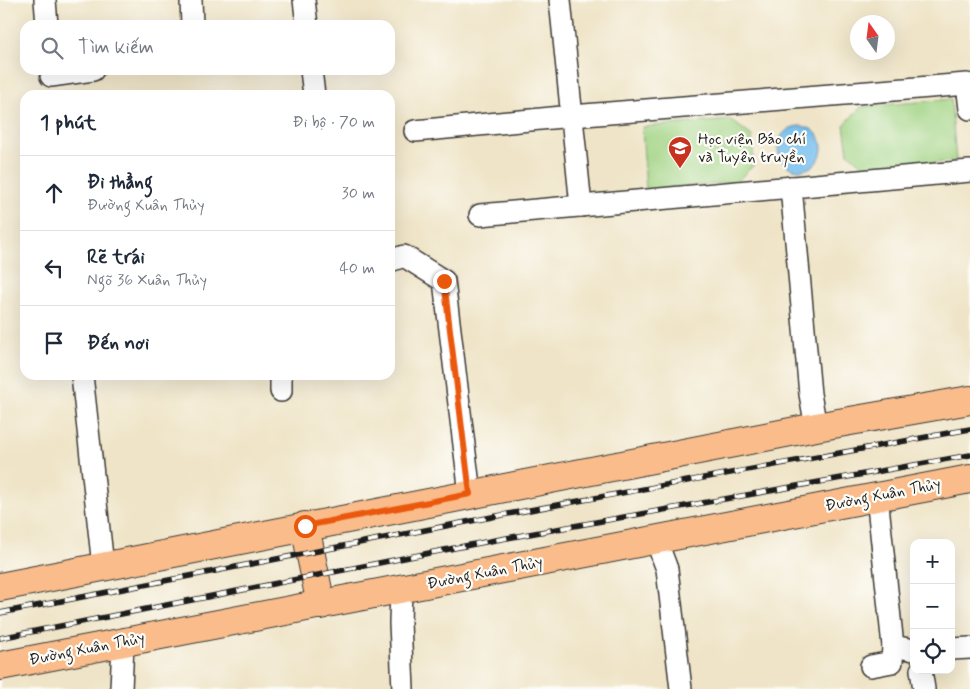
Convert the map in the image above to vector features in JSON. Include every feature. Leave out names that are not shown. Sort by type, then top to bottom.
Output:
[{"type":"main road","points":[[0,587],[816,427],[970,400]]},
{"type":"main road","name":"Đường Xuân Thủy","points":[[0,666],[970,479]]},
{"type":"main road","points":[[305,526],[321,605]]},
{"type":"lane","points":[[44,0],[46,20]]},
{"type":"lane","points":[[191,0],[192,20]]},
{"type":"lane","points":[[304,0],[306,20]]},
{"type":"lane","points":[[560,0],[581,206]]},
{"type":"lane","points":[[51,80],[72,75]]},
{"type":"lane","points":[[312,75],[314,90]]},
{"type":"lane","points":[[415,131],[572,116],[967,84],[970,109]]},
{"type":"lane","points":[[480,215],[970,171]]},
{"type":"lane","points":[[791,187],[810,394],[816,427]]},
{"type":"lane","points":[[395,259],[404,256],[444,281],[470,494]]},
{"type":"lane","points":[[83,380],[103,566]]},
{"type":"lane","points":[[870,666],[892,662],[904,648],[876,496]]},
{"type":"lane","points":[[656,540],[667,569],[681,689]]},
{"type":"lane","points":[[401,590],[400,623],[403,689]]},
{"type":"lane","points":[[121,689],[123,642]]},
{"type":"lane","points":[[955,649],[970,648]]},
{"type":"lane","points":[[922,674],[924,689]]},
{"type":"green space","points":[[951,99],[956,161],[866,169],[848,153],[844,125],[861,107]]},
{"type":"green space","points":[[731,120],[752,136],[754,165],[736,182],[646,190],[642,127]]},
{"type":"water","points":[[796,126],[804,126],[816,132],[822,148],[816,164],[804,170],[796,170],[784,164],[778,152],[778,144],[784,132]]},
{"type":"railway","points":[[0,613],[497,516],[970,429]]},
{"type":"railway","points":[[0,638],[490,541],[970,455]]},
{"type":"place","name":"Học viện Báo chí và Tuyên truyền","points":[[680,169]]},
{"type":"route","points":[[305,526],[470,494],[444,281]]}]
